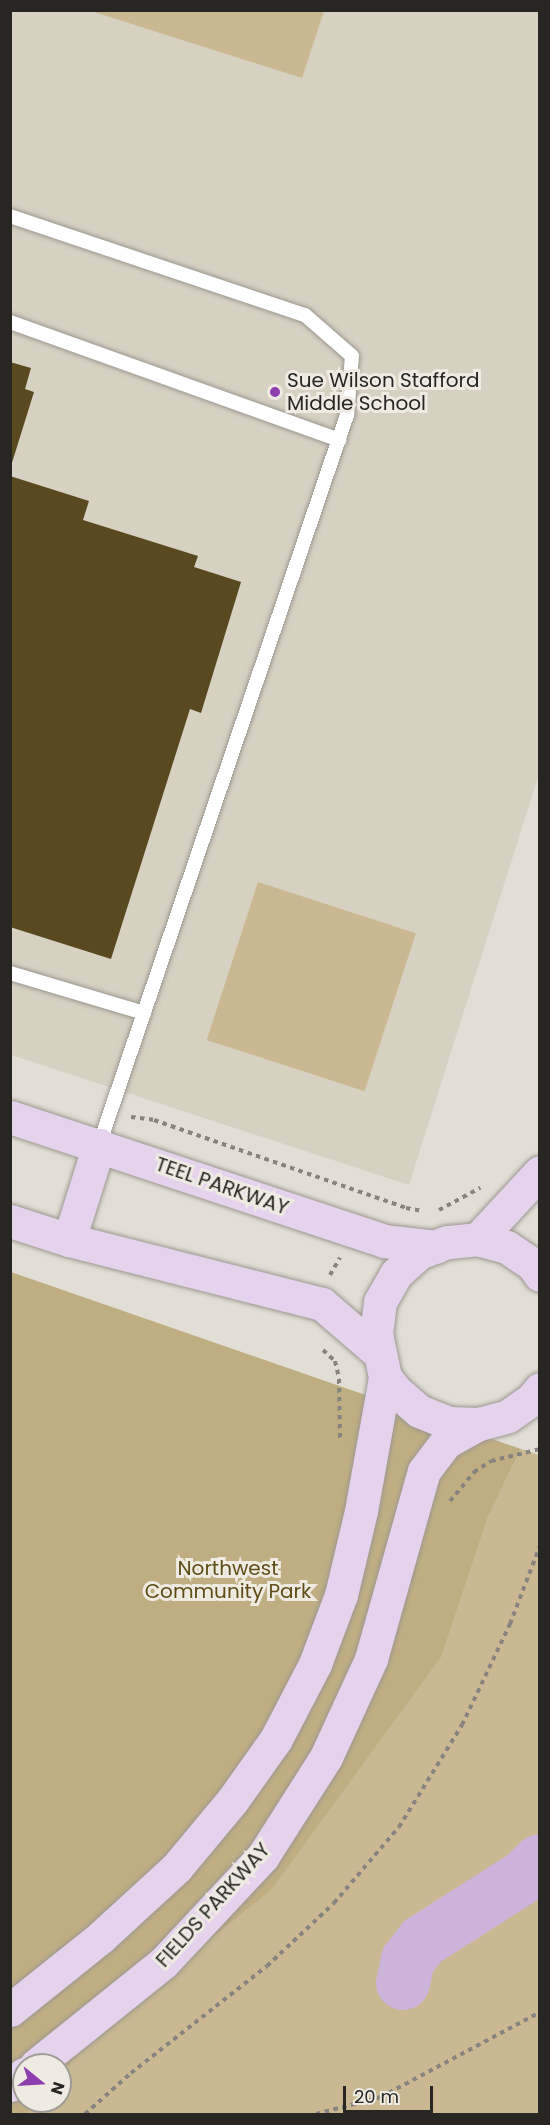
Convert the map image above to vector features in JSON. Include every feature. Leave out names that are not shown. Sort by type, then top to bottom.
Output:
[{"type":"street","name":"TEEL PARKWAY","points":[[10,1117],[384,1241],[436,1247]]},
{"type":"street","points":[[69,1240],[99,1145]]},
{"type":"street","points":[[478,1239],[540,1172]]},
{"type":"street","points":[[10,1221],[69,1240],[322,1304],[382,1365],[396,1390],[419,1411],[448,1423],[509,1419]]},
{"type":"street","points":[[10,2010],[101,1937],[177,1867],[232,1801],[276,1739],[315,1664],[341,1595],[361,1511],[382,1365],[376,1333],[380,1302],[396,1274],[419,1253],[447,1242],[478,1239],[507,1247],[532,1264],[540,1275]]},
{"type":"street","name":"FIELDS PARKWAY","points":[[51,2053],[163,1963],[262,1856],[326,1757],[371,1659],[424,1471],[446,1442],[509,1419],[540,1389]]},
{"type":"lane","points":[[10,216],[305,315],[352,356],[347,415],[339,440],[99,1145]]},
{"type":"lane","points":[[10,322],[339,440]]},
{"type":"lane","points":[[10,973],[144,1014]]},
{"type":"path","points":[[110,1114],[154,1120],[406,1208],[432,1213],[483,1186]]},
{"type":"path","points":[[85,2115],[131,2073],[267,1966],[334,1903],[399,1827],[462,1725],[510,1624],[540,1546]]},
{"type":"path","points":[[316,2115],[381,2097],[540,2012]]},
{"type":"shaded area","points":[[324,10],[302,78],[91,11]]},
{"type":"shaded area","name":"Sue Wilson Stafford Middle School","points":[[11,11],[539,11],[539,774],[409,1185],[11,1055]]},
{"type":"shaded area","points":[[258,882],[416,933],[365,1091],[207,1040]]},
{"type":"shaded area","points":[[521,1449],[539,1455],[539,2114],[26,2114],[72,2113],[72,2061],[104,2023],[487,1519]]},
{"type":"green space","name":"Northwest Community Park","points":[[11,1272],[521,1449],[487,1519],[441,1657],[271,1890],[105,2023],[72,2061],[72,2053],[12,2053],[12,2113],[27,2113],[11,2114]]},
{"type":"building","points":[[10,362],[31,368],[25,389],[34,392],[11,466]]},
{"type":"building","points":[[10,476],[89,501],[83,520],[198,556],[194,567],[241,582],[201,713],[190,709],[111,959],[10,927]]},
{"type":"waterway","points":[[403,1983],[408,1960],[423,1941],[525,1876],[540,1861]]},
{"type":"place","name":"Sue Wilson Stafford Middle School","points":[[275,392]]}]
